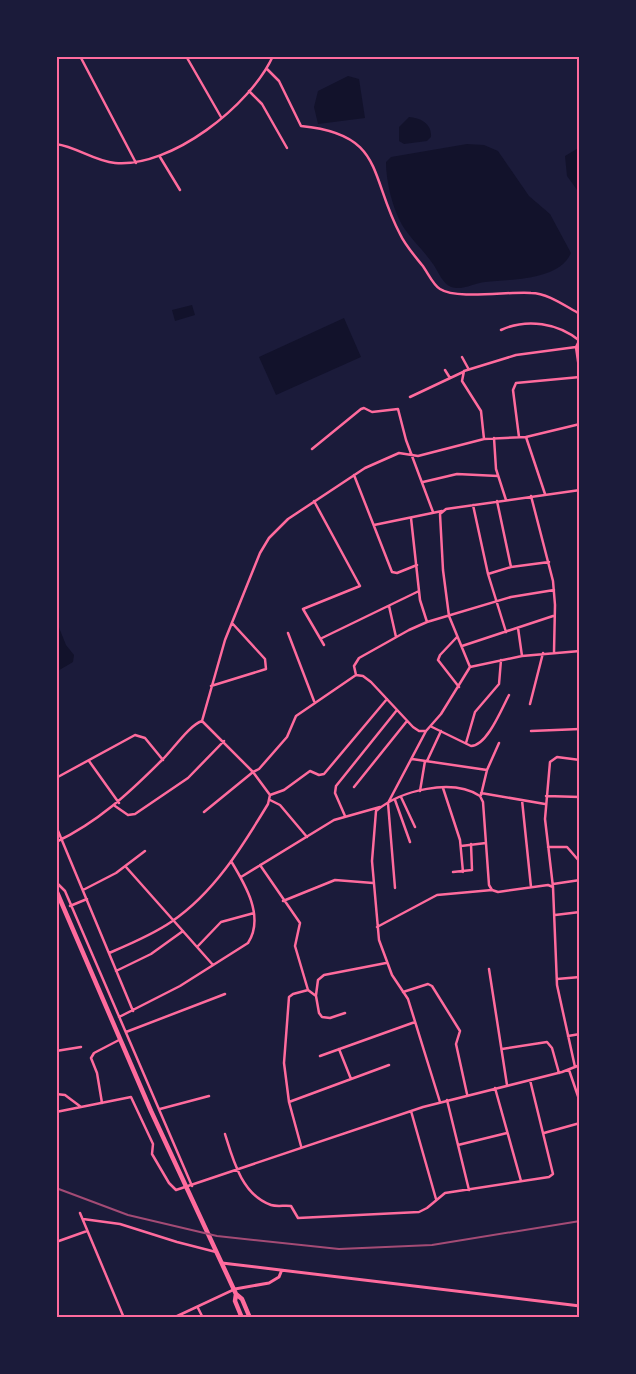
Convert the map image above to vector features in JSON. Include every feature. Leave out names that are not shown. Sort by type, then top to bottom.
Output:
[{"type":"main road","points":[[56,890],[58,899],[178,1173],[222,1263],[242,1318]]},
{"type":"main road","points":[[234,1292],[242,1299],[250,1318]]},
{"type":"street","points":[[80,56],[136,163]]},
{"type":"street","points":[[186,56],[221,117]]},
{"type":"street","points":[[56,144],[109,163],[136,163],[160,156],[180,147],[221,117],[249,91],[267,69],[273,56]]},
{"type":"street","points":[[267,69],[279,81],[301,126],[334,132],[354,141],[369,158],[400,234],[439,289],[453,294],[533,292],[551,298],[578,313],[580,306]]},
{"type":"street","points":[[249,91],[262,104],[287,148]]},
{"type":"street","points":[[160,156],[180,190]]},
{"type":"street","points":[[501,330],[514,325],[545,324],[565,330],[580,341],[576,348],[580,376],[516,383],[513,390],[519,437]]},
{"type":"street","points":[[410,397],[468,368],[516,355],[576,348]]},
{"type":"street","points":[[462,356],[468,368]]},
{"type":"street","points":[[444,370],[450,378]]},
{"type":"street","points":[[464,371],[462,380],[480,411],[484,439]]},
{"type":"street","points":[[312,449],[361,410],[375,412],[395,408],[401,411],[406,440],[433,512]]},
{"type":"street","points":[[56,842],[119,803],[163,760],[194,725],[202,721],[211,686],[232,623],[260,553],[268,538],[288,519],[354,475],[399,453],[424,455],[484,439],[526,438],[580,424]]},
{"type":"street","points":[[494,438],[495,463],[506,500]]},
{"type":"street","points":[[526,438],[545,494]]},
{"type":"street","points":[[423,482],[457,474],[498,476]]},
{"type":"street","points":[[354,475],[392,572],[397,573],[417,565]]},
{"type":"street","points":[[374,525],[473,505],[580,490]]},
{"type":"street","points":[[531,496],[554,590],[554,652]]},
{"type":"street","points":[[314,501],[360,586],[304,609],[322,638],[324,645]]},
{"type":"street","points":[[497,501],[511,567]]},
{"type":"street","points":[[473,505],[488,574],[506,632]]},
{"type":"street","points":[[442,511],[439,518],[450,616],[470,667]]},
{"type":"street","points":[[411,518],[419,591],[427,622]]},
{"type":"street","points":[[488,574],[511,567],[548,562]]},
{"type":"street","points":[[356,675],[354,666],[359,658],[427,622],[496,600],[554,590]]},
{"type":"street","points":[[322,638],[419,591]]},
{"type":"street","points":[[389,606],[396,637]]},
{"type":"street","points":[[462,646],[554,616]]},
{"type":"street","points":[[211,686],[266,669],[265,659],[232,623]]},
{"type":"street","points":[[518,628],[522,656]]},
{"type":"street","points":[[288,633],[315,702]]},
{"type":"street","points":[[457,636],[440,655],[438,660],[458,687]]},
{"type":"street","points":[[395,888],[388,803],[426,731],[432,727],[470,667],[522,656],[580,651]]},
{"type":"street","points":[[530,704],[543,653]]},
{"type":"street","points":[[466,743],[475,712],[499,684],[502,660]]},
{"type":"street","points":[[204,812],[259,769],[287,737],[296,716],[356,675],[363,676],[371,682],[407,721],[419,731],[426,731]]},
{"type":"street","points":[[432,727],[476,746],[484,740],[509,695]]},
{"type":"street","points":[[270,796],[284,790],[310,771],[319,775],[324,774],[387,699]]},
{"type":"street","points":[[345,816],[335,793],[336,786],[397,710]]},
{"type":"street","points":[[109,953],[173,921],[208,889],[252,833],[270,800],[270,796],[253,772],[202,721]]},
{"type":"street","points":[[354,787],[407,721]]},
{"type":"street","points":[[531,731],[580,729]]},
{"type":"street","points":[[420,791],[426,761],[441,731]]},
{"type":"street","points":[[56,778],[135,735],[145,738],[163,760]]},
{"type":"street","points":[[115,806],[128,815],[135,814],[188,778],[224,741]]},
{"type":"street","points":[[492,890],[489,886],[481,795],[487,770],[499,743]]},
{"type":"street","points":[[575,1067],[557,979],[553,885],[545,804],[549,767],[552,759],[557,757],[580,760]]},
{"type":"street","points":[[411,759],[487,770]]},
{"type":"street","points":[[89,761],[119,803]]},
{"type":"street","points":[[440,1102],[408,999],[397,985],[387,963],[377,927],[373,883],[376,811],[401,797],[420,791],[443,788],[545,804]]},
{"type":"street","points":[[443,788],[461,846],[463,872]]},
{"type":"street","points":[[546,796],[580,796]]},
{"type":"street","points":[[401,797],[415,827]]},
{"type":"street","points":[[270,800],[280,806],[307,837]]},
{"type":"street","points":[[395,800],[410,842]]},
{"type":"street","points":[[522,800],[531,888]]},
{"type":"street","points":[[241,877],[325,825],[345,816],[382,807]]},
{"type":"street","points":[[56,826],[133,1011]]},
{"type":"street","points":[[461,846],[486,843]]},
{"type":"street","points":[[453,872],[470,871],[473,868],[471,844]]},
{"type":"street","points":[[548,847],[566,847],[580,862]]},
{"type":"street","points":[[83,890],[126,867],[145,851]]},
{"type":"street","points":[[119,1017],[133,1011],[248,943],[254,926],[254,913],[241,877],[231,861]]},
{"type":"street","points":[[260,866],[300,923],[295,946],[308,990],[316,996]]},
{"type":"street","points":[[126,867],[213,965]]},
{"type":"street","points":[[283,901],[335,880],[373,883]]},
{"type":"street","points":[[377,927],[437,894],[492,890],[498,892],[580,880]]},
{"type":"street","points":[[56,882],[64,891],[192,1186]]},
{"type":"street","points":[[70,906],[87,899]]},
{"type":"street","points":[[555,915],[580,912]]},
{"type":"street","points":[[198,946],[221,922],[254,913]]},
{"type":"street","points":[[116,971],[151,954],[183,931]]},
{"type":"street","points":[[346,1013],[330,1018],[322,1017],[319,1013],[316,996],[318,980],[324,975],[387,963]]},
{"type":"street","points":[[489,969],[507,1085]]},
{"type":"street","points":[[557,979],[580,977]]},
{"type":"street","points":[[403,992],[428,984],[432,986],[455,1021],[460,1031],[456,1044],[467,1094]]},
{"type":"street","points":[[301,1146],[289,1102],[284,1063],[289,1019],[288,1002],[293,994],[308,990]]},
{"type":"street","points":[[126,1032],[225,994]]},
{"type":"street","points":[[320,1056],[415,1022]]},
{"type":"street","points":[[568,1036],[580,1034]]},
{"type":"street","points":[[102,1103],[97,1073],[91,1058],[94,1053],[119,1040]]},
{"type":"street","points":[[502,1049],[547,1042],[552,1048],[559,1073]]},
{"type":"street","points":[[56,1051],[81,1048]]},
{"type":"street","points":[[338,1049],[351,1079]]},
{"type":"street","points":[[56,1112],[131,1097],[153,1144],[152,1154],[169,1183],[176,1190],[197,1185],[301,1146],[440,1102],[559,1073],[580,1065]]},
{"type":"street","points":[[289,1102],[390,1066]]},
{"type":"street","points":[[569,1070],[580,1102]]},
{"type":"street","points":[[225,1134],[237,1169],[250,1191],[271,1205],[291,1206],[298,1218],[419,1212],[445,1193],[521,1182],[549,1177],[553,1174],[530,1080]]},
{"type":"street","points":[[495,1088],[521,1182]]},
{"type":"street","points":[[56,1094],[65,1095],[81,1108]]},
{"type":"street","points":[[160,1109],[209,1096]]},
{"type":"street","points":[[448,1100],[469,1190]]},
{"type":"street","points":[[411,1111],[436,1199]]},
{"type":"street","points":[[544,1133],[580,1123]]},
{"type":"street","points":[[458,1145],[508,1133]]},
{"type":"street","points":[[80,1213],[124,1318]]},
{"type":"street","points":[[83,1219],[120,1224],[216,1252]]},
{"type":"street","points":[[56,1242],[87,1231]]},
{"type":"street","points":[[222,1263],[276,1269],[281,1272],[580,1306]]},
{"type":"street","points":[[174,1318],[234,1292],[269,1283],[279,1277],[281,1272]]},
{"type":"street","points":[[198,1307],[203,1318]]},
{"type":"shaded area","points":[[348,76],[359,79],[365,118],[318,124],[314,107],[318,91]]},
{"type":"shaded area","points":[[409,117],[421,120],[430,128],[431,137],[427,141],[404,144],[399,141],[399,127]]},
{"type":"shaded area","points":[[467,144],[484,145],[498,151],[529,196],[550,214],[571,253],[565,262],[556,269],[533,277],[485,282],[455,288],[443,280],[433,264],[407,232],[400,221],[391,196],[386,162],[391,157]]},
{"type":"shaded area","points":[[580,147],[580,194],[567,176],[565,156]]},
{"type":"shaded area","points":[[192,305],[195,315],[175,321],[172,310]]},
{"type":"shaded area","points":[[344,318],[361,357],[276,395],[259,357]]},
{"type":"shaded area","points":[[56,620],[66,645],[74,655],[73,662],[56,672]]},
{"type":"railway","points":[[56,1188],[128,1215],[217,1236],[339,1249],[432,1245],[580,1221]]}]
